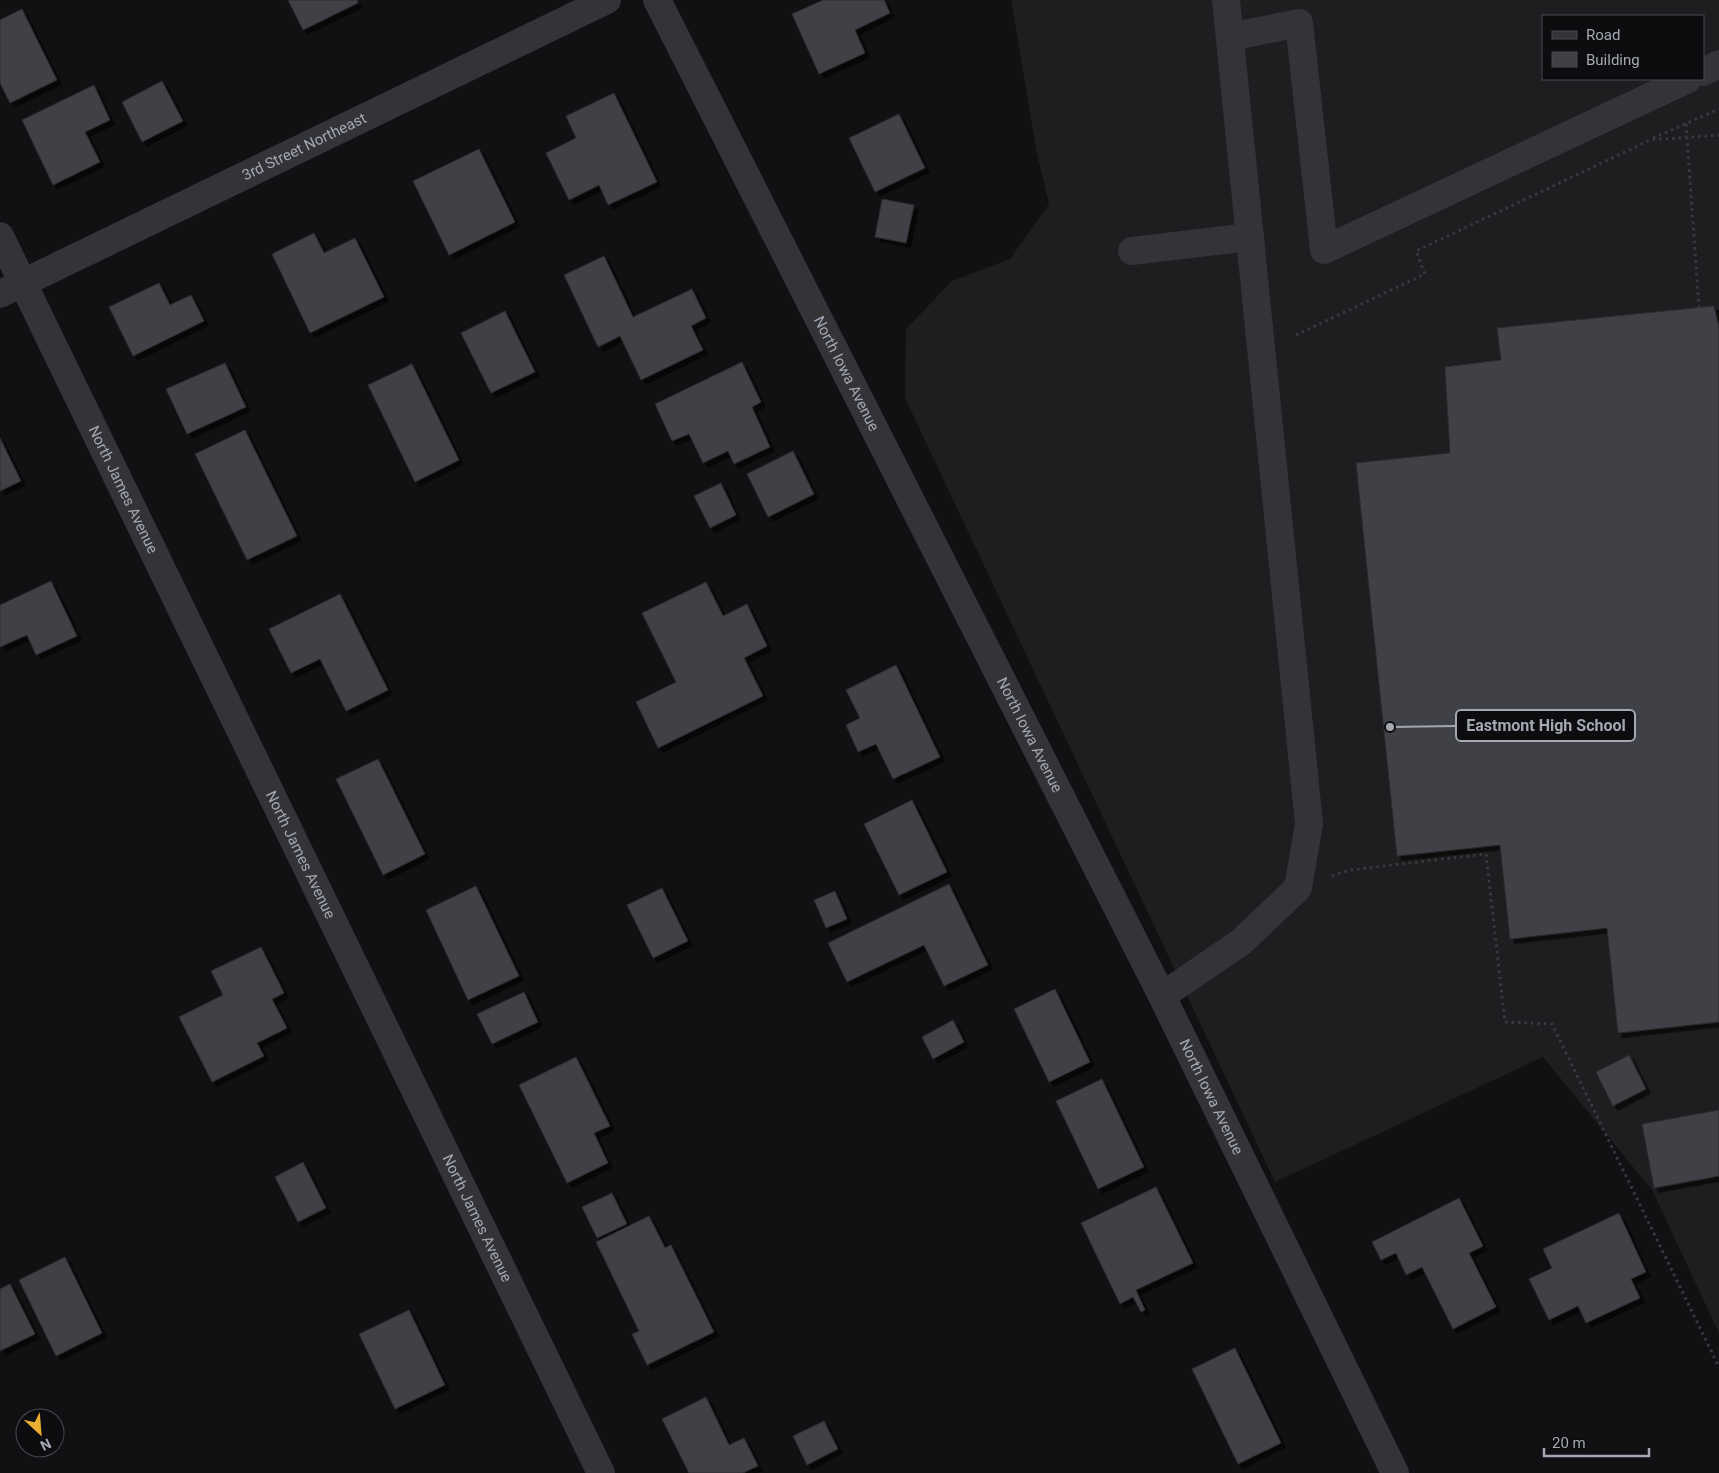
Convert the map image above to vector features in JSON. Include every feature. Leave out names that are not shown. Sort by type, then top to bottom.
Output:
[{"type":"street","name":"3rd Street Northeast","points":[[11,288],[608,0]]},
{"type":"street","name":"North Iowa Avenue","points":[[657,0],[1162,996],[1395,1473]]},
{"type":"street","points":[[1162,996],[1241,942],[1298,888],[1309,824],[1226,0]]},
{"type":"street","points":[[1230,37],[1299,23],[1324,250],[1686,80]]},
{"type":"street","points":[[1704,72],[1719,64]]},
{"type":"street","name":"North James Avenue","points":[[0,236],[11,288],[601,1473]]},
{"type":"street","points":[[1132,251],[1250,237]]},
{"type":"path","points":[[1296,335],[1425,274],[1416,251],[1719,109]]},
{"type":"path","points":[[1686,124],[1699,308]]},
{"type":"path","points":[[1650,140],[1719,135]]},
{"type":"path","points":[[1298,888],[1350,870],[1486,854],[1505,1022],[1552,1024],[1719,1367]]},
{"type":"shaded area","points":[[1011,0],[1719,0],[1719,1333],[1652,1190],[1543,1057],[1275,1182],[905,398],[906,329],[952,281],[1010,259],[1049,204],[1037,154]]},
{"type":"building","points":[[288,0],[357,0],[358,3],[303,30]]},
{"type":"building","points":[[823,0],[884,0],[890,13],[855,30],[865,53],[819,74],[792,14]]},
{"type":"building","points":[[22,9],[57,80],[10,103],[0,83],[0,20]]},
{"type":"building","points":[[162,81],[183,121],[142,142],[122,102]]},
{"type":"building","points":[[94,85],[110,120],[85,132],[100,162],[53,185],[22,120]]},
{"type":"building","points":[[614,93],[657,182],[608,205],[599,185],[569,200],[546,153],[576,138],[566,116]]},
{"type":"building","points":[[899,114],[925,168],[875,192],[849,138]]},
{"type":"building","points":[[479,149],[515,222],[449,255],[413,181]]},
{"type":"building","points":[[882,199],[914,205],[906,243],[875,237]]},
{"type":"building","points":[[314,233],[324,253],[355,238],[384,297],[310,333],[272,254]]},
{"type":"building","points":[[604,256],[633,317],[692,289],[706,318],[691,326],[703,350],[641,380],[620,336],[598,347],[564,275]]},
{"type":"building","points":[[159,283],[170,305],[191,295],[204,321],[133,356],[109,307]]},
{"type":"building","points":[[1714,306],[1719,328],[1719,1022],[1618,1033],[1607,928],[1510,939],[1500,845],[1397,856],[1356,463],[1450,453],[1445,367],[1501,360],[1497,328]]},
{"type":"building","points":[[505,311],[535,372],[491,393],[461,333]]},
{"type":"building","points":[[742,362],[761,402],[752,407],[770,447],[734,464],[728,451],[703,463],[689,434],[672,441],[655,404]]},
{"type":"building","points":[[225,363],[246,407],[187,434],[166,389]]},
{"type":"building","points":[[412,364],[459,460],[415,482],[368,385]]},
{"type":"building","points":[[245,430],[297,536],[247,560],[195,454]]},
{"type":"building","points":[[0,438],[21,481],[0,491]]},
{"type":"building","points":[[793,451],[814,494],[768,517],[747,474]]},
{"type":"building","points":[[721,483],[736,515],[710,528],[694,496]]},
{"type":"building","points":[[51,581],[77,636],[36,655],[27,635],[0,647],[0,605]]},
{"type":"building","points":[[706,582],[723,616],[747,604],[767,646],[744,658],[763,696],[658,748],[636,702],[676,682],[642,613]]},
{"type":"building","points":[[340,594],[388,690],[346,711],[320,659],[291,673],[269,629]]},
{"type":"building","points":[[896,665],[940,757],[893,779],[876,744],[858,752],[846,725],[860,718],[846,690]]},
{"type":"building","points":[[378,759],[425,854],[383,875],[336,779]]},
{"type":"building","points":[[912,800],[947,872],[899,895],[864,824]]},
{"type":"building","points":[[949,884],[988,965],[944,986],[924,945],[847,982],[828,943]]},
{"type":"building","points":[[476,886],[519,976],[468,1000],[426,910]]},
{"type":"building","points":[[662,888],[688,941],[653,958],[627,905]]},
{"type":"building","points":[[835,891],[847,919],[826,928],[814,900]]},
{"type":"building","points":[[261,947],[284,993],[272,999],[287,1028],[257,1043],[264,1056],[212,1082],[179,1017],[223,995],[211,971]]},
{"type":"building","points":[[1055,989],[1090,1062],[1049,1082],[1014,1009]]},
{"type":"building","points":[[524,992],[538,1022],[492,1044],[477,1014]]},
{"type":"building","points":[[953,1020],[964,1042],[933,1059],[922,1037]]},
{"type":"building","points":[[1629,1055],[1646,1089],[1613,1106],[1596,1072]]},
{"type":"building","points":[[576,1057],[610,1126],[594,1133],[608,1163],[567,1183],[519,1085]]},
{"type":"building","points":[[1102,1079],[1144,1167],[1098,1189],[1056,1101]]},
{"type":"building","points":[[1719,1110],[1719,1176],[1654,1188],[1642,1124]]},
{"type":"building","points":[[303,1162],[326,1208],[298,1222],[275,1177]]},
{"type":"building","points":[[1156,1187],[1193,1263],[1136,1290],[1145,1310],[1141,1312],[1133,1297],[1120,1304],[1081,1223]]},
{"type":"building","points":[[612,1193],[627,1224],[597,1238],[582,1207]]},
{"type":"building","points":[[1459,1198],[1483,1246],[1469,1253],[1496,1307],[1453,1329],[1422,1267],[1406,1275],[1396,1253],[1381,1260],[1372,1242]]},
{"type":"building","points":[[1619,1213],[1646,1272],[1631,1279],[1640,1298],[1586,1323],[1578,1306],[1549,1320],[1529,1279],[1552,1268],[1543,1249]]},
{"type":"building","points":[[649,1216],[665,1248],[671,1245],[714,1332],[647,1365],[632,1334],[639,1331],[596,1242]]},
{"type":"building","points":[[65,1257],[102,1333],[56,1356],[19,1280]]},
{"type":"building","points":[[10,1284],[35,1334],[0,1351],[0,1289]]},
{"type":"building","points":[[409,1310],[445,1385],[395,1409],[359,1334]]},
{"type":"building","points":[[1235,1348],[1281,1443],[1238,1464],[1192,1369]]},
{"type":"building","points":[[706,1397],[729,1445],[744,1438],[758,1466],[743,1473],[689,1473],[662,1419]]},
{"type":"building","points":[[824,1421],[838,1449],[807,1465],[793,1436]]},
{"type":"place","name":"Eastmont High School","points":[[1390,727]]}]
